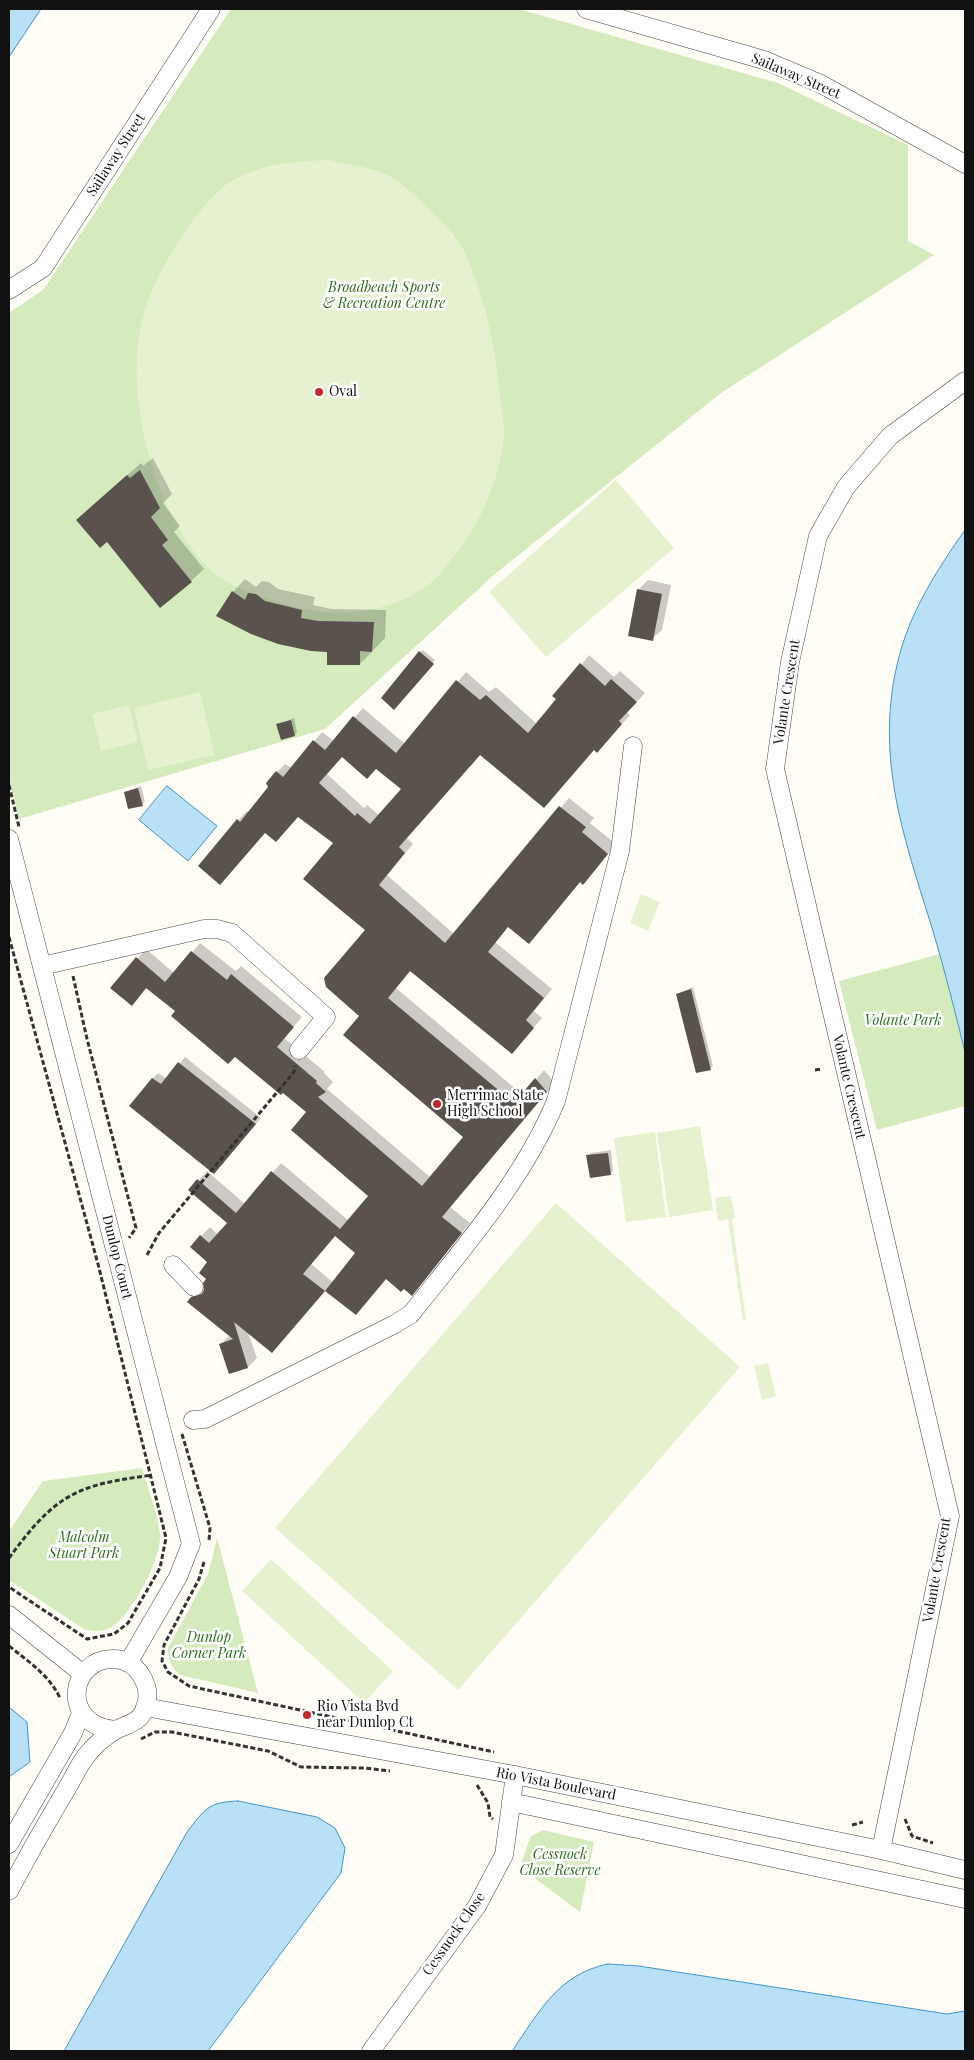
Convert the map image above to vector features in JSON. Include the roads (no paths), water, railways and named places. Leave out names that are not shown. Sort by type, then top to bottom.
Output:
[{"type":"street","name":"Sailaway Street","points":[[9,290],[43,268],[211,9]]},
{"type":"street","name":"Sailaway Street","points":[[586,9],[764,60],[821,84],[965,164]]},
{"type":"street","name":"Volante Crescent","points":[[881,1850],[950,1516],[775,769],[790,662],[818,536],[846,487],[890,436],[965,381]]},
{"type":"street","points":[[187,1424],[205,1419],[396,1324],[411,1314],[485,1221],[514,1178],[544,1129],[556,1101],[620,851],[633,746]]},
{"type":"street","name":"Dunlop Court","points":[[15,836],[42,966],[191,1544],[178,1578],[128,1663]]},
{"type":"street","points":[[42,966],[204,929],[232,933],[326,1017],[299,1050]]},
{"type":"street","points":[[173,1265],[194,1287]]},
{"type":"street","points":[[9,1615],[83,1674]]},
{"type":"street","points":[[116,1659],[128,1663],[138,1671],[145,1682],[148,1694],[146,1707],[139,1718],[128,1727],[115,1730],[102,1729],[90,1723],[81,1712],[76,1700],[77,1686],[83,1674],[92,1665],[104,1660],[116,1659]]},
{"type":"street","name":"Rio Vista Boulevard","points":[[146,1707],[515,1775],[881,1850],[965,1870]]},
{"type":"street","points":[[9,1844],[73,1733],[81,1712]]},
{"type":"street","points":[[9,1891],[86,1756],[115,1730]]},
{"type":"street","name":"Cessnock Close","points":[[371,2051],[477,1906],[504,1855],[515,1775]]},
{"type":"street","name":"Rio Vista Boulevard","points":[[511,1802],[965,1899]]},
{"type":"water","points":[[9,9],[41,9],[9,57]]},
{"type":"water","points":[[965,530],[965,1052],[942,961],[912,865],[896,800],[889,734],[891,700],[897,665],[908,629],[924,594]]},
{"type":"water","points":[[167,786],[217,826],[188,861],[139,820]]},
{"type":"water","points":[[9,1707],[27,1722],[30,1762],[9,1777]]},
{"type":"water","points":[[238,1801],[317,1817],[335,1828],[345,1848],[341,1873],[208,2051],[64,2051],[187,1832],[208,1808],[220,1803]]},
{"type":"water","points":[[608,1964],[639,1966],[947,2014],[965,2011],[965,2051],[512,2051],[541,2009],[563,1986],[576,1976]]},
{"type":"place","name":"Oval","points":[[319,392]]},
{"type":"place","name":"Merrimac State High School","points":[[437,1104]]},
{"type":"place","name":"Rio Vista Bvd near Dunlop Ct","points":[[307,1715]]},
{"type":"park label","name":"Broadbeach Sports & Recreation Centre","points":[[384,296]]},
{"type":"park label","name":"Volante Park","points":[[903,1021]]},
{"type":"park label","name":"Malcolm Stuart Park","points":[[84,1546]]},
{"type":"park label","name":"Dunlop Corner Park","points":[[209,1646]]},
{"type":"park label","name":"Cessnock Close Reserve","points":[[560,1864]]}]
